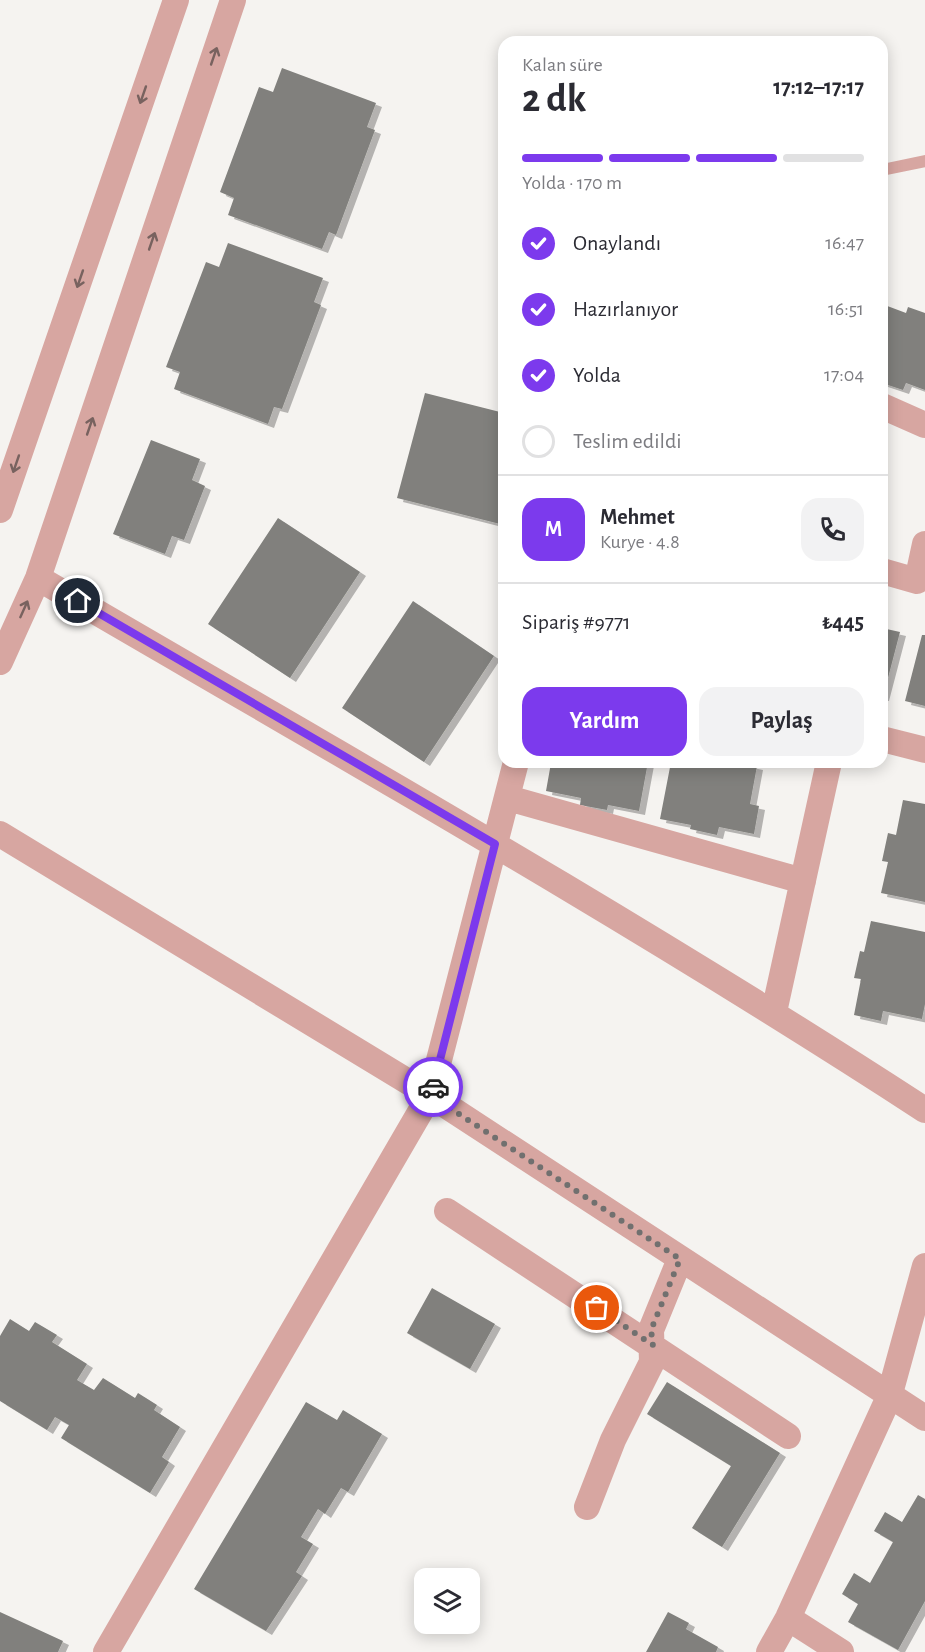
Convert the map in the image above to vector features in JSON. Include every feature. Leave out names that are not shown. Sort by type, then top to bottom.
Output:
[{"type":"street","points":[[0,510],[176,0]]},
{"type":"street","points":[[0,662],[38,578],[233,0]]},
{"type":"street","points":[[888,409],[925,425]]},
{"type":"street","points":[[888,573],[917,581],[925,544]]},
{"type":"street","points":[[38,578],[495,844],[774,1012],[925,1110]]},
{"type":"street","points":[[888,741],[925,750]]},
{"type":"street","points":[[106,1652],[430,1095],[515,768]]},
{"type":"street","points":[[774,1012],[828,768]]},
{"type":"street","points":[[508,798],[803,881]]},
{"type":"street","points":[[0,834],[430,1095],[925,1418]]},
{"type":"street","points":[[447,1211],[788,1436]]},
{"type":"street","points":[[587,1507],[613,1440],[652,1362],[651,1330],[680,1259]]},
{"type":"street","points":[[769,1652],[788,1618],[890,1396],[925,1266]]},
{"type":"street","points":[[788,1618],[841,1652]]},
{"type":"lane","points":[[888,169],[925,161]]},
{"type":"building","points":[[282,68],[376,103],[367,127],[375,130],[336,235],[329,232],[322,249],[228,215],[234,198],[220,192],[259,87],[273,92]]},
{"type":"building","points":[[228,243],[323,278],[314,302],[321,305],[282,409],[274,407],[268,424],[174,389],[180,372],[166,367],[206,262],[219,267]]},
{"type":"building","points":[[888,306],[906,313],[908,307],[925,313],[925,390],[906,383],[903,390],[888,385]]},
{"type":"building","points":[[425,393],[498,411],[498,523],[397,498]]},
{"type":"building","points":[[151,440],[200,459],[192,480],[205,486],[184,540],[172,536],[165,554],[113,534]]},
{"type":"building","points":[[278,518],[360,572],[290,678],[208,624]]},
{"type":"building","points":[[413,601],[494,656],[424,762],[342,708]]},
{"type":"building","points":[[888,629],[900,632],[888,678]]},
{"type":"building","points":[[922,635],[925,635],[925,706],[905,701]]},
{"type":"building","points":[[550,768],[647,768],[639,811],[608,805],[607,810],[580,805],[581,798],[546,791]]},
{"type":"building","points":[[670,768],[757,768],[750,804],[759,806],[754,834],[719,827],[717,835],[690,829],[691,825],[660,819]]},
{"type":"building","points":[[903,800],[925,804],[925,902],[881,893],[888,862],[882,861],[888,833],[896,835]]},
{"type":"building","points":[[871,921],[925,932],[925,1004],[922,1019],[883,1011],[881,1021],[854,1015],[861,979],[854,978],[860,951],[864,952]]},
{"type":"building","points":[[432,1288],[495,1324],[470,1369],[407,1333]]},
{"type":"building","points":[[10,1319],[29,1331],[35,1322],[57,1335],[52,1342],[87,1364],[77,1380],[94,1390],[103,1378],[135,1398],[138,1393],[157,1405],[154,1410],[180,1427],[162,1457],[169,1462],[150,1493],[61,1438],[69,1425],[55,1417],[47,1430],[0,1401],[0,1336]]},
{"type":"building","points":[[667,1382],[780,1453],[722,1547],[692,1528],[731,1466],[647,1414]]},
{"type":"building","points":[[306,1402],[337,1420],[343,1410],[382,1434],[348,1492],[341,1488],[325,1514],[318,1509],[301,1537],[313,1544],[296,1572],[302,1576],[266,1631],[194,1589]]},
{"type":"building","points":[[918,1495],[925,1499],[925,1601],[898,1650],[848,1622],[858,1604],[842,1594],[854,1573],[870,1583],[893,1542],[874,1531],[885,1512],[902,1522]]},
{"type":"building","points":[[0,1612],[63,1641],[58,1652],[0,1652]]},
{"type":"building","points":[[668,1612],[689,1623],[686,1629],[718,1647],[716,1652],[646,1652]]},
{"type":"way so far","points":[[433,1087],[430,1095],[680,1259],[651,1330],[653,1345],[597,1308]]},
{"type":"route","points":[[78,601],[495,844],[433,1087]]}]
